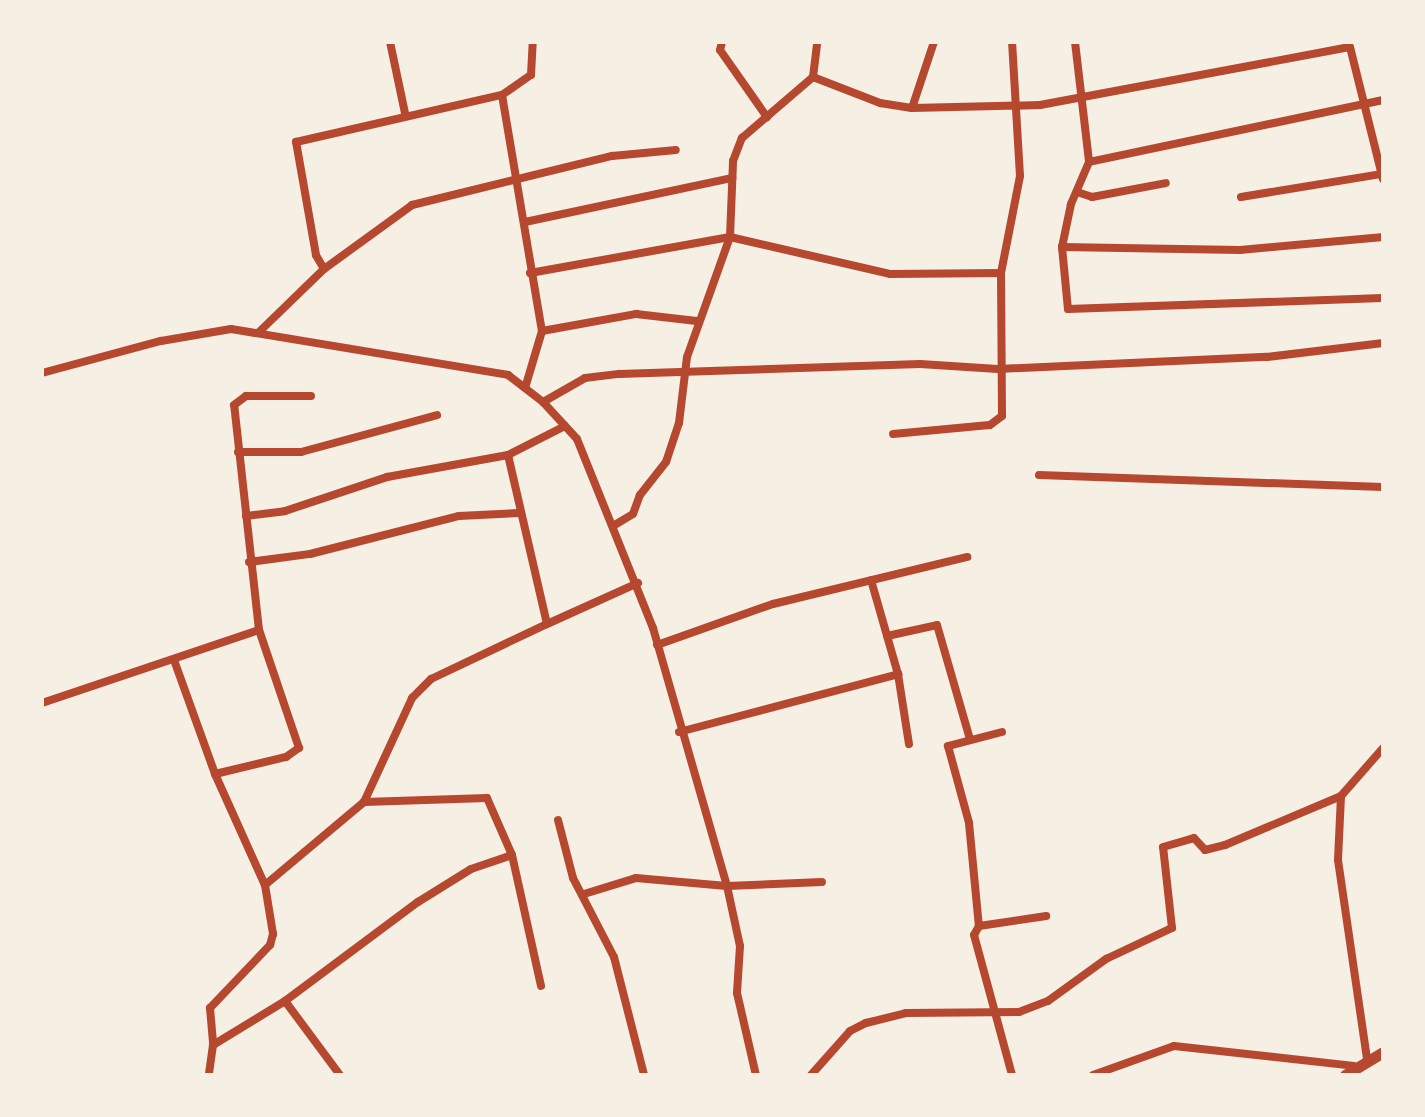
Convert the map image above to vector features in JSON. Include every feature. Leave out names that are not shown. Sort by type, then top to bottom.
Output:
[{"type":"street","points":[[390,42],[405,113]]},
{"type":"street","points":[[324,269],[316,255],[296,142],[405,113],[502,95],[531,75],[533,42]]},
{"type":"street","points":[[722,42],[720,50],[767,117]]},
{"type":"street","points":[[613,526],[633,514],[640,495],[666,462],[679,423],[685,375],[697,321],[730,237],[732,178],[742,138],[813,77],[817,42]]},
{"type":"street","points":[[912,108],[934,42]]},
{"type":"street","points":[[893,434],[990,425],[1002,416],[998,369],[1001,273],[1020,176],[1012,42]]},
{"type":"street","points":[[1075,42],[1089,162],[1062,247],[1068,309],[1383,298]]},
{"type":"street","points":[[813,77],[880,103],[912,108],[1017,106],[1083,98],[1215,74],[1242,63],[1350,47],[1360,42]]},
{"type":"street","points":[[1241,197],[1383,176],[1350,47]]},
{"type":"street","points":[[502,95],[542,331],[525,388]]},
{"type":"street","points":[[1089,162],[1383,100]]},
{"type":"street","points":[[258,333],[324,269],[412,205],[612,156],[676,150]]},
{"type":"street","points":[[525,222],[732,178]]},
{"type":"street","points":[[1077,192],[1092,197],[1166,183]]},
{"type":"street","points":[[530,273],[730,237],[890,274],[1001,273]]},
{"type":"street","points":[[1062,247],[1240,250],[1383,237]]},
{"type":"street","points":[[542,331],[636,314],[697,321]]},
{"type":"street","points":[[42,373],[161,341],[231,329],[508,375],[543,402],[577,439],[638,583],[679,732],[727,886],[740,946],[737,993],[756,1075]]},
{"type":"street","points":[[543,402],[585,378],[920,364],[998,369],[1267,357],[1383,343]]},
{"type":"street","points":[[215,774],[286,757],[299,748],[259,630],[249,562],[234,405],[246,396],[311,396]]},
{"type":"street","points":[[238,452],[301,452],[437,415]]},
{"type":"street","points":[[246,516],[285,511],[387,477],[508,455],[565,426]]},
{"type":"street","points":[[508,455],[518,513],[547,624]]},
{"type":"street","points":[[1039,475],[1383,487]]},
{"type":"street","points":[[249,562],[310,554],[459,516],[518,513]]},
{"type":"street","points":[[657,645],[720,620],[967,557]]},
{"type":"street","points":[[871,580],[898,674],[909,744]]},
{"type":"street","points":[[265,885],[364,802],[412,698],[431,679],[638,583]]},
{"type":"street","points":[[887,636],[937,625],[970,739]]},
{"type":"street","points":[[42,703],[259,630]]},
{"type":"street","points":[[174,660],[215,774],[265,885],[273,934],[270,945],[210,1008],[213,1045],[209,1075]]},
{"type":"street","points":[[679,732],[898,674]]},
{"type":"street","points":[[1002,732],[948,746],[969,823],[979,926],[974,935],[1012,1075]]},
{"type":"street","points":[[811,1075],[850,1031],[866,1023],[906,1013],[1019,1012],[1048,1001],[1106,959],[1172,928],[1163,847],[1194,838],[1205,850],[1225,845],[1341,796],[1383,748]]},
{"type":"street","points":[[1341,796],[1338,860],[1367,1059]]},
{"type":"street","points":[[364,802],[380,806],[487,798],[512,855],[541,986]]},
{"type":"street","points":[[558,820],[573,878],[614,957],[644,1075]]},
{"type":"street","points":[[213,1045],[285,1001],[418,902],[471,869],[512,855]]},
{"type":"street","points":[[584,894],[636,878],[727,886],[822,882]]},
{"type":"street","points":[[979,926],[1046,916]]},
{"type":"street","points":[[285,1001],[340,1075]]},
{"type":"street","points":[[1093,1075],[1174,1046],[1350,1070],[1383,1052]]}]
